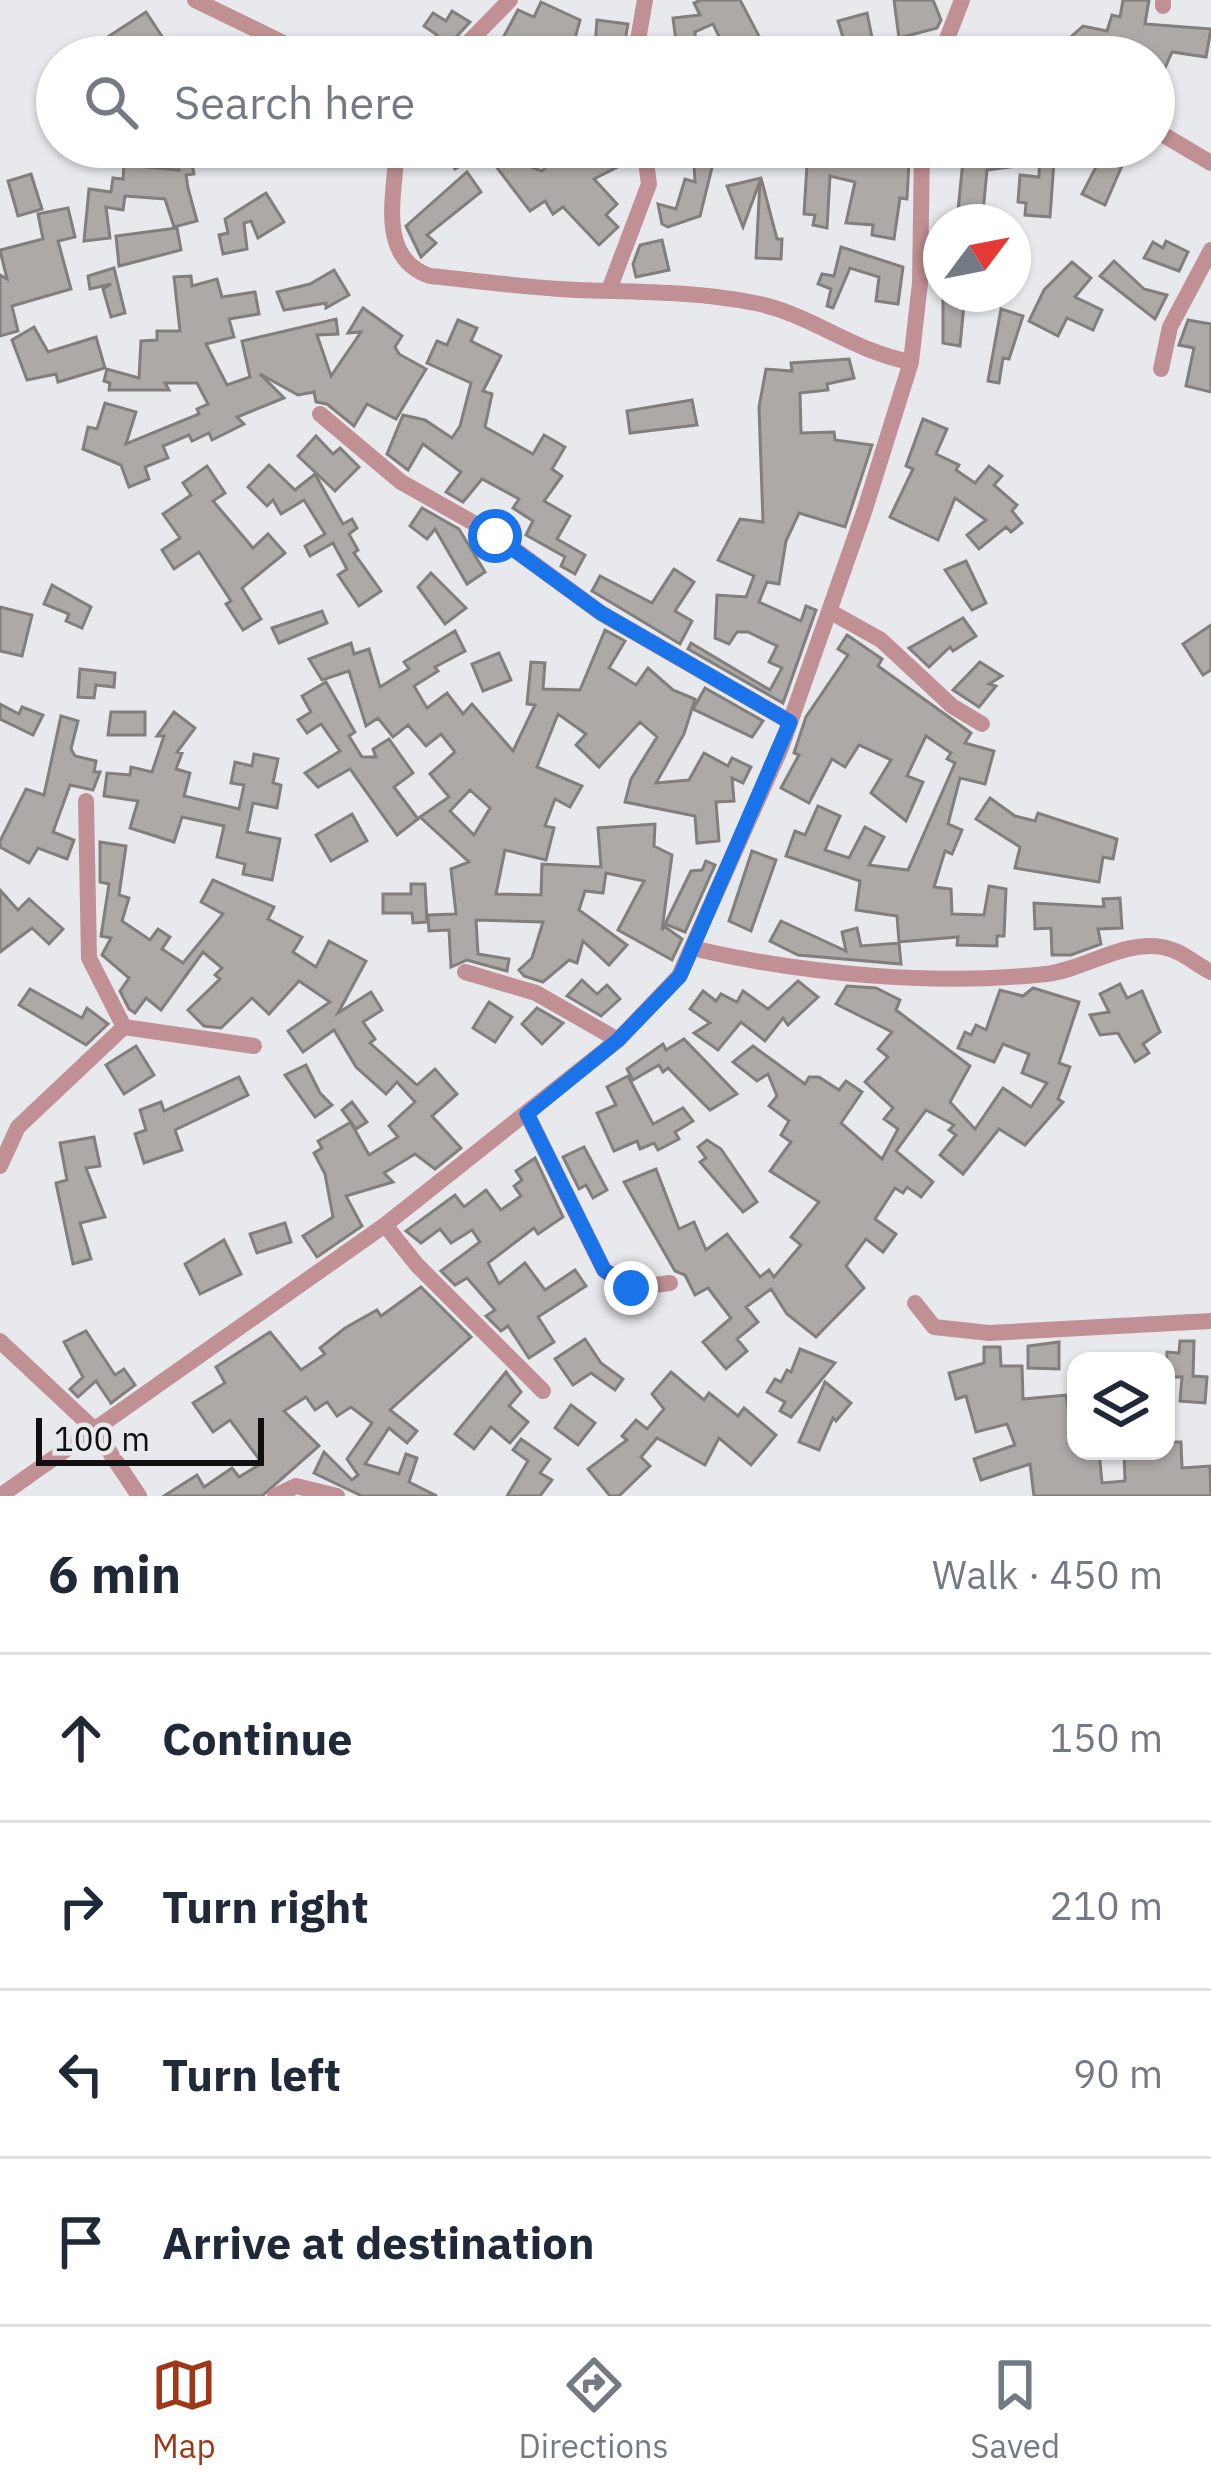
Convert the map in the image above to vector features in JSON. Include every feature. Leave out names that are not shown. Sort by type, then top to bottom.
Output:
[{"type":"street","points":[[195,0],[269,36]]},
{"type":"street","points":[[475,36],[510,0]]},
{"type":"street","points":[[639,36],[645,0]]},
{"type":"street","points":[[948,36],[962,0]]},
{"type":"street","points":[[1175,142],[1211,163]]},
{"type":"street","points":[[397,168],[394,246],[411,270],[430,277],[657,289],[755,303],[789,313],[874,355],[911,362]]},
{"type":"street","points":[[609,290],[649,184],[647,168]]},
{"type":"street","points":[[0,1496],[385,1225],[618,1040],[680,976],[696,950],[790,722],[831,612],[911,362],[920,284],[922,168]]},
{"type":"street","points":[[1161,369],[1170,327],[1211,250]]},
{"type":"street","points":[[320,413],[401,482],[495,536],[601,613],[790,722]]},
{"type":"street","points":[[831,612],[881,640],[952,706],[982,724]]},
{"type":"street","points":[[86,801],[89,958],[124,1027]]},
{"type":"street","points":[[696,950],[789,970],[933,976],[1049,974],[1141,946],[1163,947],[1211,972]]},
{"type":"street","points":[[465,972],[536,993],[618,1040]]},
{"type":"street","points":[[124,1027],[254,1046]]},
{"type":"street","points":[[0,1166],[18,1127],[124,1027]]},
{"type":"street","points":[[527,1114],[604,1270],[631,1288],[670,1283]]},
{"type":"street","points":[[385,1225],[417,1265],[543,1391]]},
{"type":"street","points":[[915,1303],[934,1328],[989,1333],[1211,1321]]},
{"type":"street","points":[[0,1341],[95,1430],[139,1496]]},
{"type":"street","points":[[275,1496],[296,1486],[337,1496]]},
{"type":"building","points":[[740,0],[759,36],[719,36],[713,24],[695,36],[675,36],[673,18],[700,15],[694,3]]},
{"type":"building","points":[[894,0],[933,0],[941,20],[937,28],[899,36]]},
{"type":"building","points":[[1123,0],[1149,0],[1145,24],[1211,29],[1206,57],[1175,52],[1175,36],[1072,36],[1083,26],[1107,31],[1112,15],[1120,17]]},
{"type":"building","points":[[541,2],[580,20],[576,36],[504,36],[518,10],[534,17]]},
{"type":"building","points":[[452,11],[470,22],[457,36],[436,36],[424,26],[433,13],[446,21]]},
{"type":"building","points":[[146,12],[162,36],[109,36]]},
{"type":"building","points":[[867,13],[872,36],[843,36],[838,21]]},
{"type":"building","points":[[597,20],[628,24],[626,36],[596,36]]},
{"type":"building","points":[[124,168],[193,168],[194,174],[186,175],[197,221],[174,227],[165,199],[125,196],[123,210],[106,207],[110,238],[84,241],[89,189],[111,192],[113,178],[123,179]]},
{"type":"building","points":[[497,168],[615,168],[594,179],[617,204],[606,215],[618,227],[599,245],[563,207],[553,214],[545,201],[530,211]]},
{"type":"building","points":[[694,168],[712,168],[700,216],[668,227],[662,224],[658,204],[676,209],[685,179],[695,182]]},
{"type":"building","points":[[807,168],[909,168],[907,199],[900,198],[894,239],[872,235],[873,225],[846,223],[855,182],[830,176],[827,228],[813,225],[815,215],[804,214]]},
{"type":"building","points":[[962,168],[1002,168],[987,170],[984,204],[959,204]]},
{"type":"building","points":[[1039,168],[1054,168],[1050,217],[1031,215],[1031,204],[1018,202],[1020,175],[1039,177]]},
{"type":"building","points":[[1095,168],[1121,168],[1105,205],[1082,194]]},
{"type":"building","points":[[467,172],[481,192],[427,235],[436,243],[421,257],[406,226]]},
{"type":"building","points":[[31,174],[42,209],[18,216],[8,181]]},
{"type":"building","points":[[761,178],[777,239],[782,239],[781,259],[756,258],[760,181],[743,227],[727,186]]},
{"type":"building","points":[[266,193],[284,222],[258,238],[251,221],[244,223],[247,249],[223,254],[219,235],[228,233],[225,219]]},
{"type":"building","points":[[68,208],[75,237],[58,241],[71,289],[12,306],[18,331],[0,336],[0,275],[7,279],[0,250],[43,239],[38,214]]},
{"type":"building","points":[[177,228],[181,250],[119,266],[116,236]]},
{"type":"building","points":[[662,240],[669,270],[636,277],[633,264],[640,245]]},
{"type":"building","points":[[1166,241],[1188,252],[1179,271],[1144,258],[1153,242],[1163,248]]},
{"type":"building","points":[[841,247],[903,267],[898,304],[876,301],[879,277],[850,268],[833,308],[827,306],[831,289],[818,284],[822,274],[834,276]]},
{"type":"building","points":[[1114,261],[1144,289],[1167,295],[1155,319],[1100,276]]},
{"type":"building","points":[[1072,262],[1091,278],[1075,297],[1102,310],[1093,330],[1067,318],[1058,336],[1029,321],[1044,290]]},
{"type":"building","points":[[114,268],[125,313],[111,317],[103,289],[111,284],[90,289],[88,276]]},
{"type":"building","points":[[334,270],[349,295],[326,308],[326,303],[284,310],[277,292],[310,284]]},
{"type":"building","points":[[191,276],[192,286],[217,279],[222,297],[255,292],[259,314],[229,319],[234,337],[206,344],[227,385],[250,377],[242,341],[336,319],[338,334],[317,335],[331,376],[361,332],[348,333],[363,308],[402,336],[395,347],[399,354],[426,369],[396,419],[367,404],[354,426],[327,404],[316,402],[314,392],[298,395],[260,374],[284,398],[237,417],[244,424],[212,440],[209,433],[192,441],[189,435],[163,446],[168,458],[145,467],[149,479],[129,487],[121,465],[83,449],[88,427],[97,429],[105,403],[136,412],[126,444],[199,414],[197,409],[208,404],[197,383],[165,383],[169,390],[109,390],[110,383],[104,381],[107,369],[139,378],[141,341],[157,340],[157,331],[180,331],[174,277]]},
{"type":"building","points":[[943,312],[963,312],[960,346],[943,343]]},
{"type":"building","points":[[1000,312],[1023,316],[1009,359],[1003,358],[999,383],[988,381]]},
{"type":"building","points":[[458,320],[477,328],[471,341],[501,356],[483,391],[492,394],[485,427],[533,454],[544,435],[565,447],[552,469],[562,476],[544,501],[570,516],[557,539],[585,555],[575,574],[561,566],[565,557],[526,535],[533,521],[513,508],[519,499],[482,479],[463,502],[446,492],[461,472],[423,444],[408,470],[387,454],[403,415],[425,420],[452,438],[460,426],[471,383],[427,363],[437,341],[447,345]]},
{"type":"building","points":[[1188,320],[1211,324],[1211,392],[1186,386],[1194,348],[1179,345]]},
{"type":"building","points":[[34,327],[48,352],[96,337],[105,368],[58,382],[56,374],[27,380],[12,340]]},
{"type":"building","points":[[849,359],[854,378],[827,384],[828,390],[800,393],[801,433],[834,432],[835,440],[872,445],[845,527],[799,513],[786,541],[779,584],[767,582],[759,602],[801,621],[806,606],[816,610],[783,703],[688,649],[691,643],[770,690],[782,668],[769,662],[777,646],[748,632],[737,632],[729,644],[715,638],[717,595],[746,597],[754,576],[718,560],[740,519],[763,522],[759,407],[766,369],[792,371],[791,363]]},
{"type":"building","points":[[692,400],[697,425],[630,433],[627,411]]},
{"type":"building","points":[[923,419],[947,429],[936,454],[959,465],[956,470],[975,483],[989,466],[1002,476],[994,485],[1017,505],[1012,511],[1022,523],[1011,532],[1006,527],[979,549],[967,535],[986,520],[955,498],[938,540],[890,517],[913,469],[906,466]]},
{"type":"building","points":[[316,436],[333,454],[340,448],[359,467],[335,491],[298,456]]},
{"type":"building","points":[[269,465],[295,490],[315,474],[343,524],[352,519],[357,528],[349,534],[358,550],[354,553],[381,591],[359,606],[338,575],[347,569],[333,543],[310,556],[305,546],[325,534],[304,500],[281,514],[273,500],[267,506],[248,487]]},
{"type":"building","points":[[207,466],[225,493],[213,501],[253,548],[268,534],[285,553],[242,588],[261,619],[243,630],[226,604],[231,601],[199,552],[174,569],[162,550],[180,538],[163,514],[191,495],[183,483]]},
{"type":"building","points":[[422,508],[459,529],[485,572],[467,584],[435,529],[427,539],[410,526]]},
{"type":"building","points":[[966,561],[986,603],[972,610],[945,570]]},
{"type":"building","points":[[674,569],[694,582],[675,611],[692,621],[680,644],[592,591],[600,576],[652,603]]},
{"type":"building","points":[[431,573],[466,608],[445,624],[418,587]]},
{"type":"building","points":[[52,585],[91,607],[82,628],[66,621],[69,614],[44,604]]},
{"type":"building","points":[[0,607],[32,615],[22,656],[0,651]]},
{"type":"building","points":[[322,611],[327,623],[279,643],[272,628]]},
{"type":"building","points":[[963,618],[976,636],[953,651],[950,647],[929,667],[909,648]]},
{"type":"building","points":[[1211,625],[1211,670],[1203,675],[1183,644]]},
{"type":"building","points":[[605,630],[625,641],[609,668],[636,685],[648,668],[673,690],[695,699],[684,734],[656,783],[689,780],[704,753],[728,766],[732,758],[751,767],[743,783],[732,778],[734,801],[716,802],[719,841],[697,843],[695,816],[625,802],[631,779],[657,737],[640,722],[599,767],[576,745],[586,734],[558,714],[537,767],[582,786],[570,807],[555,799],[545,826],[554,828],[546,860],[505,850],[496,894],[541,895],[542,864],[601,867],[598,828],[655,824],[654,846],[672,855],[662,930],[664,926],[682,939],[672,960],[618,930],[644,881],[606,873],[603,893],[585,891],[579,910],[627,945],[609,965],[583,941],[577,963],[569,960],[543,982],[524,976],[519,970],[532,958],[543,922],[476,920],[478,954],[509,959],[507,971],[467,960],[451,967],[449,930],[429,931],[428,915],[456,914],[451,869],[469,862],[420,817],[449,797],[430,774],[455,752],[441,734],[426,746],[408,725],[393,737],[378,718],[366,726],[349,671],[322,680],[309,659],[351,643],[354,654],[369,649],[380,687],[409,669],[404,662],[455,631],[465,651],[435,667],[438,671],[414,686],[427,708],[447,693],[463,714],[472,704],[513,751],[535,705],[527,704],[531,662],[545,663],[543,689],[580,690]],"holes":[[[470,790],[490,808],[474,835],[450,811]]]},
{"type":"building","points":[[847,635],[882,659],[878,666],[971,733],[965,743],[994,751],[985,784],[960,778],[948,824],[962,830],[952,854],[945,851],[934,887],[951,889],[952,914],[984,915],[989,886],[1006,889],[1004,936],[997,936],[997,946],[957,945],[958,937],[899,942],[897,916],[856,910],[860,881],[786,856],[795,831],[805,835],[818,806],[840,816],[825,850],[849,858],[865,827],[884,837],[869,865],[908,870],[955,763],[947,759],[951,753],[926,736],[907,776],[923,782],[906,821],[871,793],[891,760],[859,745],[845,767],[832,759],[809,803],[781,788],[799,755],[794,753],[806,717],[848,655],[838,649]]},
{"type":"building","points":[[499,653],[511,680],[483,691],[472,664]]},
{"type":"building","points":[[980,662],[1002,676],[989,684],[996,686],[979,707],[953,690]]},
{"type":"building","points":[[80,669],[115,673],[114,687],[96,685],[94,698],[78,697]]},
{"type":"building","points":[[326,682],[355,732],[349,736],[362,757],[376,757],[373,749],[389,739],[413,773],[394,787],[418,819],[397,835],[350,769],[318,787],[305,773],[340,751],[321,724],[307,733],[298,720],[311,712],[302,696]]},
{"type":"building","points":[[705,688],[763,721],[752,737],[693,709]]},
{"type":"building","points":[[0,704],[19,714],[22,707],[43,715],[33,735],[0,719]]},
{"type":"building","points":[[111,712],[145,712],[145,735],[108,735]]},
{"type":"building","points":[[174,712],[195,728],[177,752],[182,753],[176,769],[190,773],[184,796],[239,809],[244,785],[231,783],[235,762],[252,766],[254,754],[278,759],[273,783],[281,785],[277,808],[253,803],[247,832],[280,839],[272,880],[243,874],[245,864],[217,857],[224,826],[182,817],[174,842],[130,828],[138,801],[104,796],[107,773],[130,775],[131,767],[152,772],[164,736],[157,736]]},
{"type":"building","points":[[61,716],[78,721],[71,749],[75,756],[96,761],[94,772],[100,772],[93,790],[70,785],[53,832],[74,840],[67,859],[38,848],[29,863],[0,847],[0,841],[26,789],[44,795]]},
{"type":"building","points":[[990,798],[1015,816],[1035,821],[1038,813],[1117,839],[1113,859],[1103,857],[1099,882],[1015,868],[1020,847],[976,819]]},
{"type":"building","points":[[352,814],[367,841],[331,861],[316,835]]},
{"type":"building","points":[[100,842],[126,846],[119,895],[129,898],[122,921],[150,940],[158,929],[170,937],[162,949],[183,963],[223,914],[201,902],[213,880],[274,907],[268,919],[302,937],[293,952],[316,967],[329,941],[366,961],[338,1013],[371,992],[382,1010],[363,1022],[375,1039],[370,1043],[417,1085],[435,1069],[457,1094],[432,1116],[461,1148],[435,1169],[415,1154],[384,1173],[393,1182],[346,1196],[362,1226],[317,1257],[303,1236],[333,1217],[325,1174],[314,1153],[322,1148],[318,1141],[351,1122],[342,1110],[352,1102],[367,1122],[356,1129],[351,1123],[369,1155],[398,1137],[389,1126],[415,1102],[397,1082],[386,1094],[356,1067],[334,1030],[303,1052],[288,1031],[330,1002],[299,981],[269,1014],[252,998],[221,1028],[204,1026],[188,1010],[220,979],[215,975],[222,968],[203,952],[161,1010],[146,998],[135,1013],[129,1009],[120,991],[129,978],[102,955],[111,938],[101,936],[109,884],[100,882]]},
{"type":"building","points":[[752,851],[776,860],[751,931],[729,921]]},
{"type":"building","points":[[706,861],[715,865],[685,932],[665,924],[691,871],[702,870]]},
{"type":"building","points":[[411,884],[425,884],[427,922],[413,923],[412,913],[383,913],[383,894],[411,894]]},
{"type":"building","points":[[0,890],[18,910],[29,899],[63,929],[49,944],[32,928],[0,952]]},
{"type":"building","points":[[1120,898],[1122,928],[1098,929],[1101,944],[1071,955],[1052,955],[1051,928],[1035,929],[1034,903],[1104,907],[1103,899]]},
{"type":"building","points":[[781,921],[846,951],[842,932],[857,928],[861,946],[899,943],[901,964],[798,955],[770,941]]},
{"type":"building","points":[[582,980],[597,994],[607,985],[620,999],[601,1016],[567,996]]},
{"type":"building","points":[[798,981],[818,997],[788,1025],[783,1018],[765,1041],[741,1022],[718,1050],[694,1033],[710,1023],[690,1009],[703,991],[716,1001],[721,994],[737,1002],[743,991],[768,1009]]},
{"type":"building","points":[[1120,984],[1127,998],[1142,991],[1160,1032],[1143,1044],[1149,1053],[1135,1062],[1118,1033],[1100,1035],[1090,1015],[1109,1012],[1100,994]]},
{"type":"building","points":[[847,986],[876,988],[900,1000],[896,1010],[970,1066],[950,1102],[975,1129],[1003,1088],[1031,1107],[1047,1083],[1022,1073],[1029,1054],[1003,1044],[994,1062],[958,1048],[965,1032],[971,1035],[976,1025],[986,1030],[1000,990],[1023,996],[1033,988],[1079,1002],[1059,1063],[1070,1067],[1058,1099],[1063,1102],[1025,1145],[999,1129],[963,1174],[940,1155],[956,1135],[949,1130],[954,1125],[926,1110],[896,1151],[933,1182],[921,1197],[907,1187],[903,1193],[895,1188],[875,1219],[896,1234],[883,1252],[866,1239],[846,1266],[864,1288],[816,1337],[787,1314],[771,1289],[746,1307],[758,1322],[737,1339],[747,1351],[726,1369],[703,1342],[731,1318],[708,1288],[695,1295],[685,1275],[675,1271],[624,1182],[656,1169],[679,1229],[694,1222],[706,1250],[727,1234],[760,1277],[769,1270],[774,1277],[801,1245],[791,1237],[819,1202],[770,1171],[791,1142],[781,1135],[789,1121],[769,1106],[777,1096],[768,1074],[757,1081],[733,1062],[753,1046],[805,1084],[809,1077],[819,1077],[839,1090],[846,1081],[862,1092],[841,1123],[882,1159],[898,1129],[884,1119],[893,1108],[865,1082],[888,1057],[878,1049],[892,1032],[836,1004]]},
{"type":"building","points":[[30,989],[82,1018],[87,1008],[108,1024],[86,1045],[19,1005]]},
{"type":"building","points":[[489,1002],[512,1017],[495,1042],[473,1028]]},
{"type":"building","points":[[537,1008],[563,1023],[542,1044],[522,1024]]},
{"type":"building","points":[[684,1039],[737,1094],[710,1110],[668,1068],[663,1072],[659,1065],[633,1080],[627,1069],[663,1044],[666,1050]]},
{"type":"building","points":[[136,1046],[154,1075],[124,1094],[106,1065]]},
{"type":"building","points":[[306,1065],[332,1105],[315,1117],[285,1075]]},
{"type":"building","points":[[628,1076],[653,1124],[683,1108],[693,1121],[675,1132],[679,1139],[658,1150],[654,1143],[640,1149],[637,1141],[614,1151],[597,1113],[616,1105],[607,1087]]},
{"type":"building","points":[[239,1077],[248,1095],[175,1130],[182,1150],[144,1163],[135,1134],[146,1130],[140,1110],[161,1102],[164,1111]]},
{"type":"building","points":[[94,1137],[100,1166],[86,1168],[105,1217],[80,1223],[91,1259],[73,1264],[56,1183],[67,1180],[60,1143]]},
{"type":"building","points":[[707,1140],[721,1149],[757,1202],[743,1212],[700,1162],[706,1158],[698,1147]]},
{"type":"building","points":[[584,1147],[607,1190],[593,1198],[586,1185],[579,1189],[563,1157]]},
{"type":"building","points":[[535,1158],[563,1217],[538,1234],[534,1228],[488,1263],[499,1284],[525,1263],[545,1290],[575,1270],[586,1286],[538,1317],[554,1342],[529,1358],[508,1326],[501,1331],[486,1316],[495,1310],[467,1278],[455,1285],[441,1271],[480,1242],[472,1230],[451,1243],[440,1229],[421,1243],[406,1231],[455,1195],[464,1207],[486,1190],[501,1210],[521,1196],[514,1186],[522,1180],[516,1171]]},
{"type":"building","points":[[285,1223],[291,1242],[257,1253],[250,1234]]},
{"type":"building","points":[[224,1240],[241,1274],[200,1294],[185,1264]]},
{"type":"building","points":[[421,1287],[471,1337],[390,1410],[417,1431],[407,1443],[389,1428],[365,1464],[399,1474],[406,1454],[417,1458],[409,1482],[437,1496],[362,1496],[314,1473],[324,1452],[352,1480],[358,1475],[347,1459],[372,1423],[351,1407],[337,1416],[327,1402],[315,1410],[306,1397],[284,1411],[319,1446],[262,1496],[164,1496],[197,1475],[204,1487],[232,1468],[239,1477],[262,1463],[230,1420],[213,1432],[193,1403],[225,1383],[216,1367],[270,1332],[301,1370],[325,1354],[320,1348],[345,1328],[377,1310],[381,1316]]},
{"type":"building","points":[[86,1331],[115,1375],[124,1369],[135,1385],[111,1403],[96,1381],[78,1397],[70,1389],[83,1377],[64,1342]]},
{"type":"building","points":[[585,1339],[601,1363],[623,1379],[615,1390],[591,1373],[573,1385],[555,1359]]},
{"type":"building","points":[[1180,1341],[1194,1341],[1193,1376],[1207,1377],[1205,1403],[1180,1401],[1182,1377],[1175,1377],[1175,1353],[1179,1353]]},
{"type":"building","points":[[1059,1342],[1059,1369],[1028,1368],[1028,1346]]},
{"type":"building","points":[[984,1347],[1000,1347],[1001,1366],[1022,1366],[1023,1399],[1066,1395],[1067,1460],[1100,1460],[1102,1483],[1125,1481],[1124,1460],[1175,1460],[1175,1442],[1181,1442],[1182,1468],[1210,1466],[1211,1496],[1034,1496],[1030,1464],[981,1480],[974,1459],[1015,1445],[1007,1424],[976,1432],[966,1396],[956,1399],[949,1373],[984,1363]]},
{"type":"building","points":[[800,1349],[835,1363],[791,1417],[780,1411],[785,1402],[767,1392],[775,1379],[781,1382],[787,1370],[791,1372]]},
{"type":"building","points":[[506,1372],[521,1392],[509,1406],[528,1422],[510,1443],[491,1427],[474,1449],[455,1434]]},
{"type":"building","points":[[671,1372],[704,1400],[709,1393],[738,1416],[744,1408],[776,1435],[751,1465],[719,1438],[705,1465],[657,1438],[641,1457],[650,1466],[619,1496],[610,1496],[588,1469],[627,1440],[622,1436],[636,1420],[647,1429],[664,1409],[652,1394]]},
{"type":"building","points":[[825,1382],[851,1403],[836,1421],[833,1418],[819,1450],[799,1442]]},
{"type":"building","points":[[571,1405],[595,1423],[578,1445],[555,1428]]},
{"type":"building","points":[[521,1439],[550,1459],[540,1473],[552,1480],[540,1496],[507,1496],[528,1461],[513,1450]]},
{"type":"route","points":[[495,536],[601,613],[790,722],[696,950],[680,976],[618,1040],[527,1114],[604,1270],[615,1282],[631,1288]]}]
